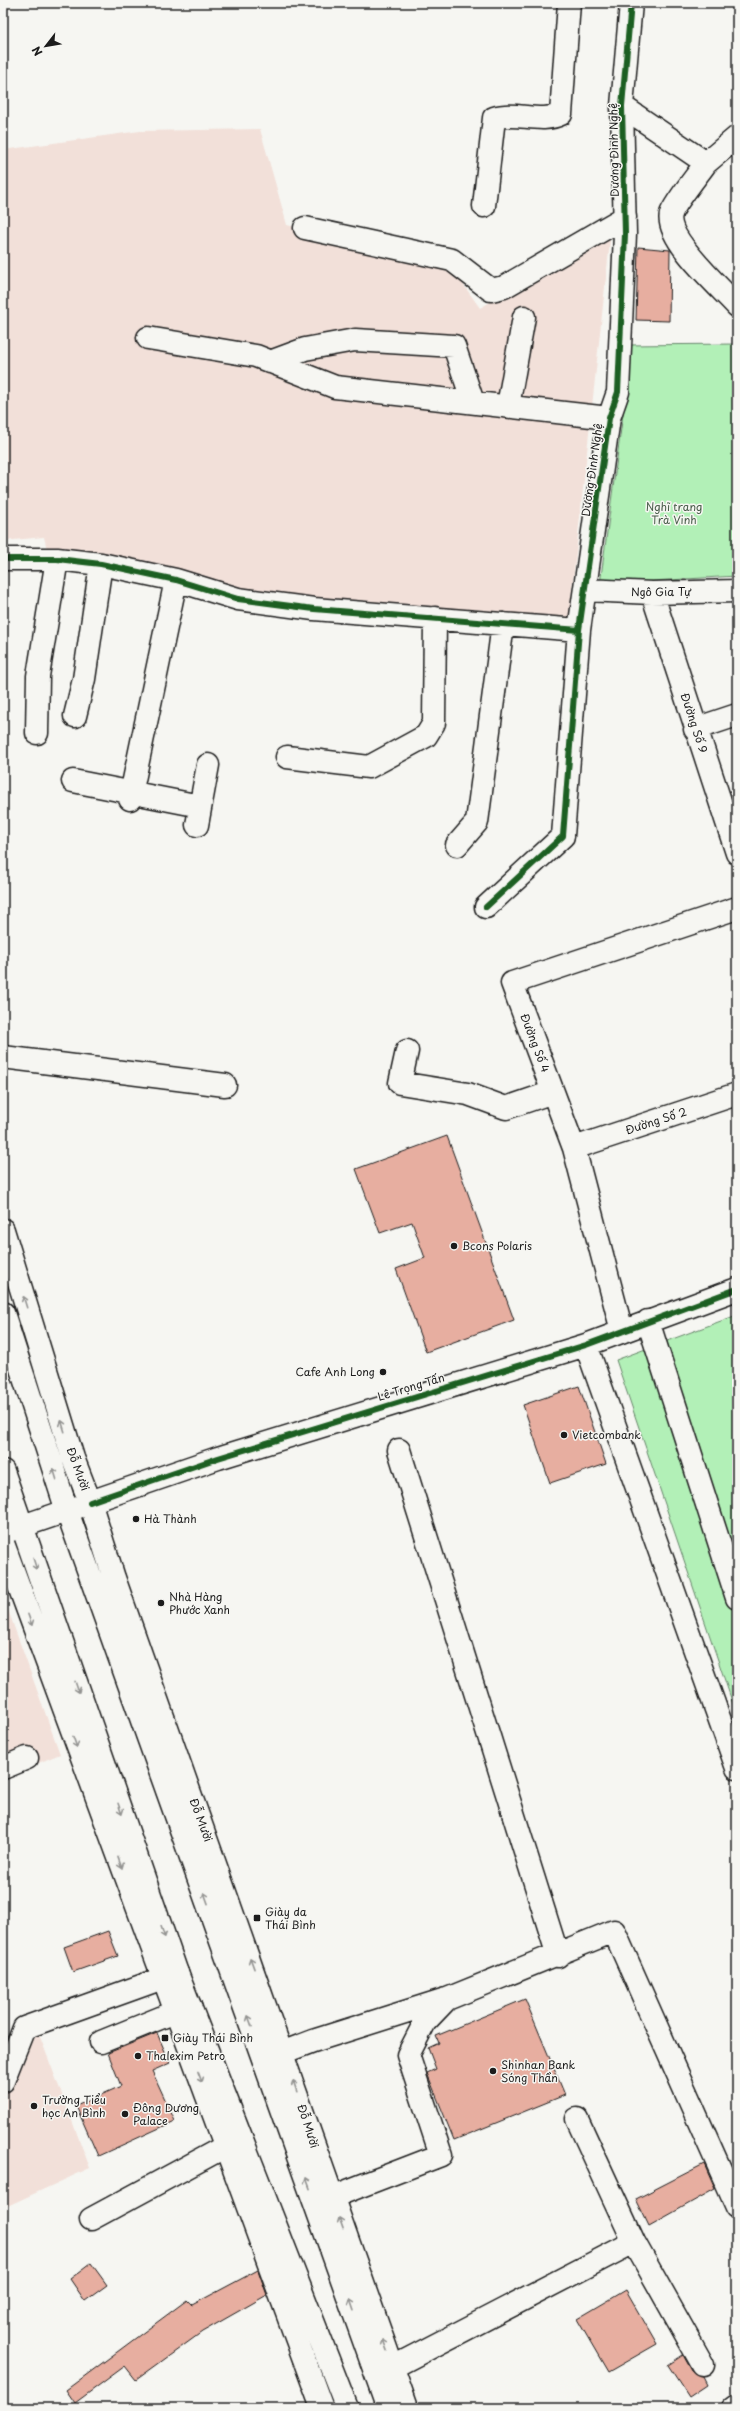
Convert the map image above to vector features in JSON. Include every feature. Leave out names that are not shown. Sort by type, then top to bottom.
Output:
[{"type":"main road","points":[[484,206],[494,118],[517,115],[552,118],[561,114],[569,3]]},
{"type":"main road","name":"Dương Đình Nghệ","points":[[486,907],[562,836],[578,630],[609,418],[618,392],[625,217],[622,106],[631,3]]},
{"type":"main road","points":[[622,106],[706,163]]},
{"type":"main road","points":[[737,136],[706,163],[671,214],[672,229],[681,245],[737,306]]},
{"type":"main road","points":[[305,228],[452,260],[490,290],[504,286],[625,217]]},
{"type":"main road","points":[[508,406],[524,317]]},
{"type":"main road","points":[[148,338],[256,356],[335,387],[609,418]]},
{"type":"main road","points":[[270,362],[305,349],[355,340],[454,346],[473,402]]},
{"type":"main road","points":[[3,559],[56,559],[101,564],[176,580],[238,599],[314,609],[578,630]]},
{"type":"main road","points":[[36,733],[38,676],[56,559]]},
{"type":"main road","points":[[75,716],[84,680],[101,564]]},
{"type":"main road","points":[[130,796],[176,580]]},
{"type":"main road","name":"Ngô Gia Tự","points":[[585,590],[652,593],[737,591]]},
{"type":"main road","name":"Đường Số 9","points":[[652,593],[695,729],[737,853]]},
{"type":"main road","points":[[286,757],[370,767],[426,736],[434,723],[435,618]]},
{"type":"main road","points":[[457,845],[477,822],[503,624]]},
{"type":"main road","points":[[695,729],[737,715]]},
{"type":"main road","points":[[73,781],[198,815],[208,765]]},
{"type":"main road","name":"Đường Số 4","points":[[622,1331],[574,1148],[512,983],[737,908]]},
{"type":"main road","points":[[407,1051],[400,1083],[468,1094],[506,1108],[553,1092]]},
{"type":"main road","points":[[3,1057],[225,1086]]},
{"type":"main road","name":"Đường Số 2","points":[[574,1148],[737,1094]]},
{"type":"main road","name":"Đỗ Mười","points":[[3,1230],[73,1458],[90,1502],[117,1586],[284,2052],[332,2197],[408,2408]]},
{"type":"main road","name":"Lê Trọng Tấn","points":[[13,1529],[218,1458],[586,1345],[737,1289]]},
{"type":"main road","name":"Đỗ Mười","points":[[3,1313],[67,1511],[388,2408]]},
{"type":"main road","points":[[648,1322],[737,1598]]},
{"type":"main road","points":[[586,1345],[737,1768]]},
{"type":"main road","points":[[399,1450],[558,1956]]},
{"type":"main road","points":[[3,1470],[13,1529],[182,2009],[226,2146],[322,2408]]},
{"type":"main road","points":[[3,1543],[170,1975]]},
{"type":"main road","points":[[3,1768],[27,1758]]},
{"type":"main road","points":[[284,2052],[313,2040],[447,1999],[558,1956],[614,1931],[737,2207]]},
{"type":"main road","points":[[3,2081],[9,2051],[24,2028],[170,1975]]},
{"type":"main road","points":[[332,2197],[441,2155],[408,2055],[425,2022],[447,1999]]},
{"type":"main road","points":[[101,2042],[182,2009]]},
{"type":"main road","points":[[182,2009],[243,2137],[347,2408]]},
{"type":"main road","points":[[577,2118],[634,2242],[703,2364]]},
{"type":"main road","points":[[91,2219],[226,2146]]},
{"type":"main road","points":[[393,2367],[634,2242]]},
{"type":"main road","points":[[733,2408],[737,2405]]},
{"type":"shaded area","points":[[260,129],[287,225],[450,266],[480,308],[611,232],[569,617],[297,603],[49,557],[44,537],[3,541],[3,150],[140,131]]},
{"type":"shaded area","points":[[3,1596],[60,1754],[3,1778]]},
{"type":"shaded area","name":"Trường Tiểu học An Bình","points":[[37,2029],[90,2168],[3,2208],[3,2044]]},
{"type":"green space","name":"Nghĩ trang Trà Vinh","points":[[737,344],[737,576],[600,584],[623,414],[626,345]]},
{"type":"green space","points":[[737,1315],[737,1716],[616,1360]]},
{"type":"building","points":[[638,247],[670,250],[669,321],[636,320]]},
{"type":"building","name":"Bcons Polaris","points":[[447,1136],[514,1320],[426,1352],[396,1269],[425,1258],[412,1222],[380,1233],[356,1169]]},
{"type":"building","name":"Vietcombank","points":[[579,1386],[606,1464],[550,1483],[523,1405]]},
{"type":"building","points":[[108,1931],[118,1956],[73,1972],[64,1947]]},
{"type":"building","name":"Shinhan Bank Sóng Thần","points":[[525,1999],[565,2095],[454,2140],[427,2073],[436,2069],[428,2048],[439,2043],[436,2036]]},
{"type":"building","name":"Đông Dương Palace","points":[[157,2033],[170,2063],[152,2071],[175,2121],[98,2156],[76,2106],[121,2086],[108,2053]]},
{"type":"building","points":[[704,2164],[715,2189],[649,2226],[636,2199]]},
{"type":"building","points":[[91,2263],[107,2285],[85,2301],[70,2279]]},
{"type":"building","points":[[258,2270],[267,2295],[202,2332],[136,2380],[125,2366],[75,2403],[66,2390],[187,2300],[192,2305]]},
{"type":"building","points":[[626,2290],[657,2344],[608,2372],[577,2319]]},
{"type":"building","points":[[683,2355],[692,2371],[703,2377],[707,2385],[689,2397],[668,2365]]},
{"type":"cycle path","points":[[486,907],[563,836],[579,630],[609,418],[618,392],[625,234],[622,106],[631,3]]},
{"type":"cycle path","points":[[3,559],[57,559],[101,564],[176,580],[238,599],[314,609],[579,630]]},
{"type":"cycle path","points":[[90,1502],[218,1458],[586,1345],[737,1289]]},
{"type":"place","name":"Bcons Polaris","points":[[454,1246]]},
{"type":"place","name":"Cafe Anh Long","points":[[383,1372]]},
{"type":"place","name":"Vietcombank","points":[[564,1435]]},
{"type":"place","name":"Hà Thành","points":[[136,1519]]},
{"type":"place","name":"Nhà Hàng Phước Xanh","points":[[161,1603]]},
{"type":"place","name":"Giày da Thái Bình","points":[[257,1918]]},
{"type":"place","name":"Giày Thái Bình","points":[[165,2038]]},
{"type":"place","name":"Thalexim Petro","points":[[138,2056]]},
{"type":"place","name":"Shinhan Bank Sóng Thần","points":[[493,2071]]},
{"type":"place","name":"Trường Tiểu học An Bình","points":[[34,2106]]},
{"type":"place","name":"Đông Dương Palace","points":[[125,2114]]}]
